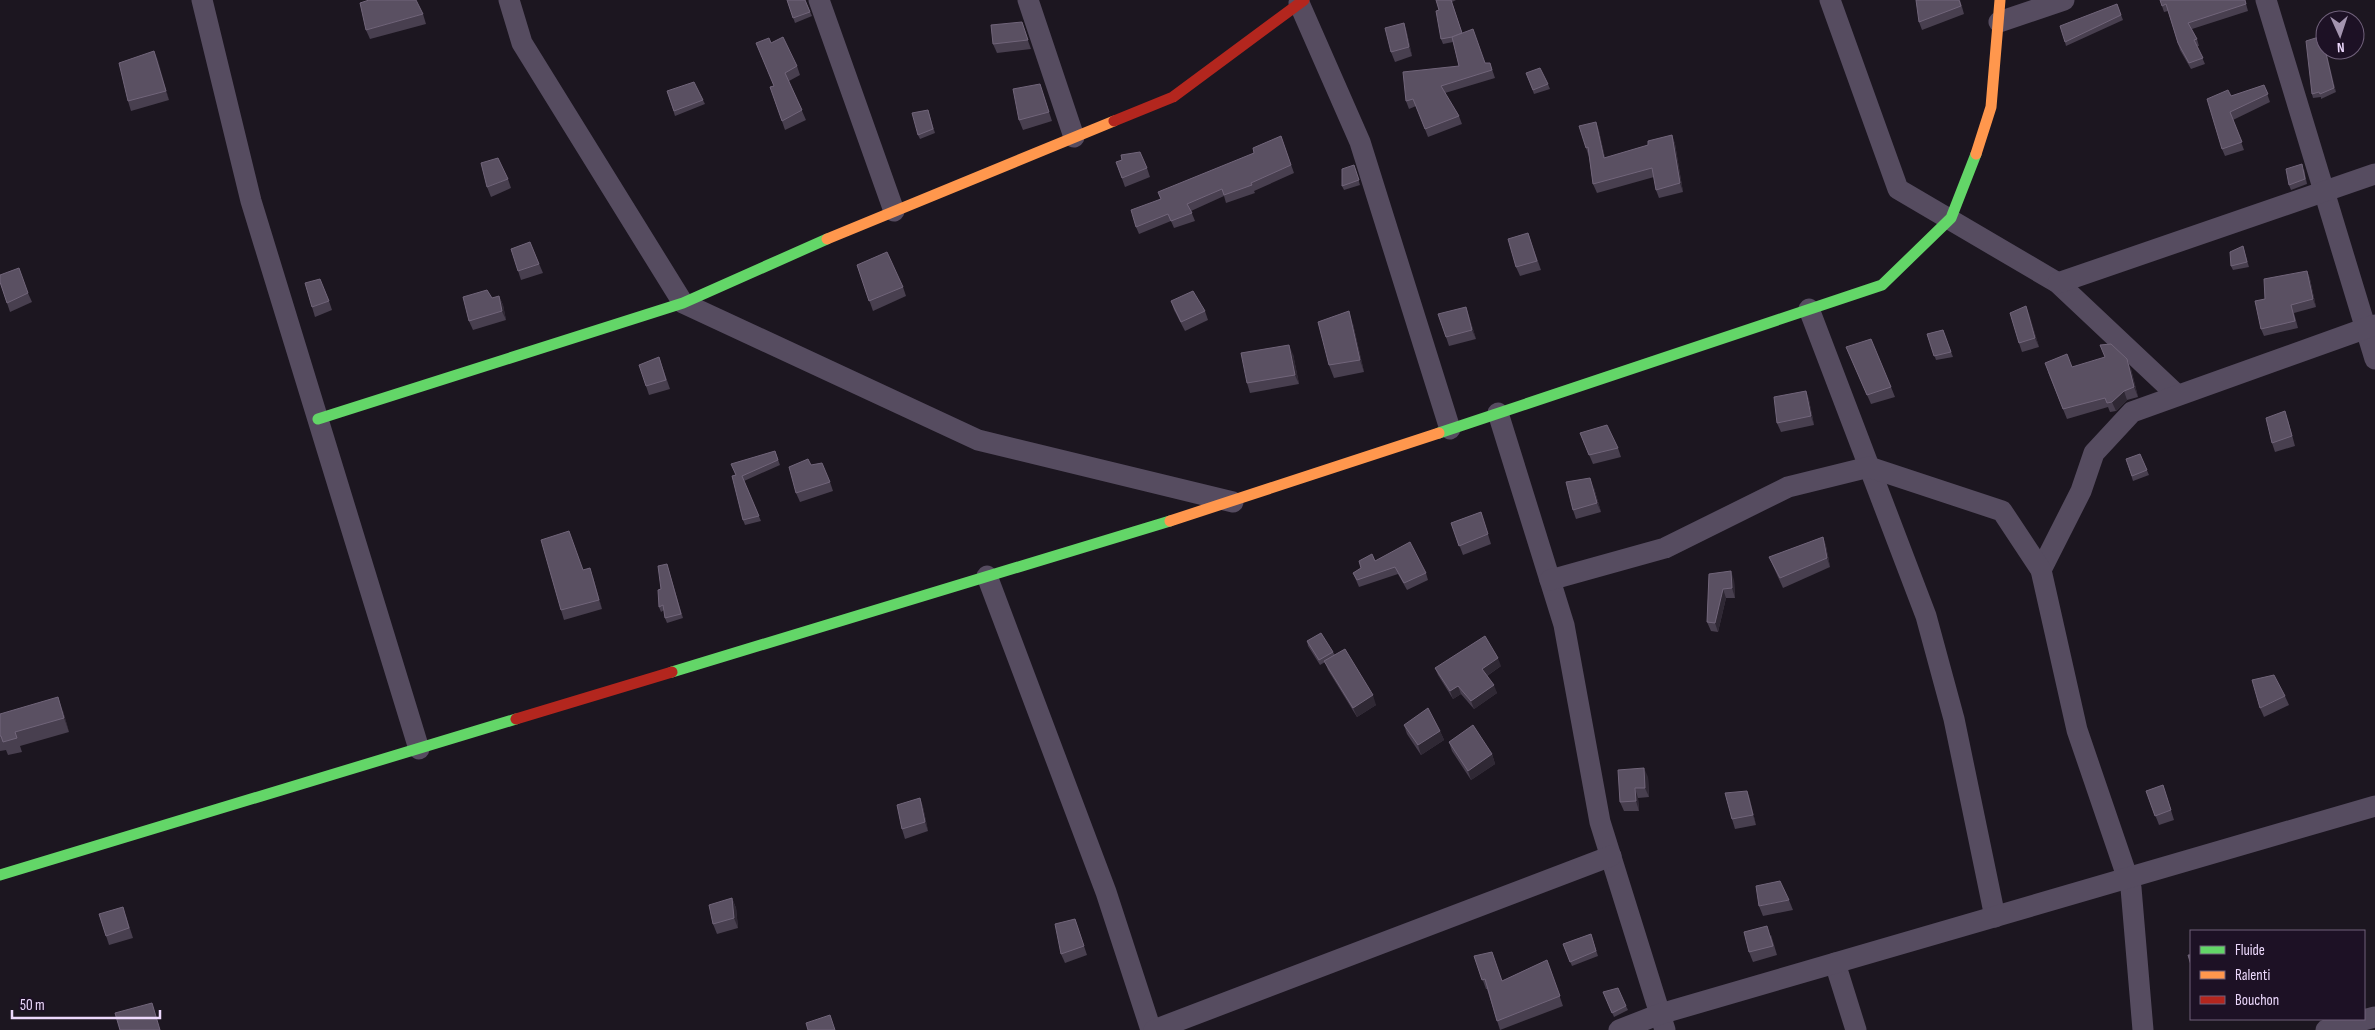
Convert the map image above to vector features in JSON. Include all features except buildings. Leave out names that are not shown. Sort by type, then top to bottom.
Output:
[{"type":"main road","points":[[0,875],[1232,502],[1882,285],[1951,218],[1970,175],[1991,106],[2000,0]]},
{"type":"main road","points":[[318,420],[683,303],[785,256],[1172,97],[1302,1]]},
{"type":"street","points":[[202,0],[251,201],[418,748]]},
{"type":"street","points":[[510,0],[522,43],[683,303],[978,440],[1232,502]]},
{"type":"street","points":[[819,0],[894,211]]},
{"type":"street","points":[[1028,0],[1074,137]]},
{"type":"street","points":[[1830,0],[1898,189],[1951,218],[2058,283],[2177,394]]},
{"type":"street","points":[[1999,22],[2064,0]]},
{"type":"street","points":[[2266,0],[2325,193],[2370,326],[2375,359]]},
{"type":"street","points":[[1302,1],[1360,142],[1450,429]]},
{"type":"street","points":[[2058,283],[2176,241],[2325,193],[2375,174]]},
{"type":"street","points":[[1809,309],[1926,616],[1954,719],[1995,917]]},
{"type":"street","points":[[2041,570],[2080,491],[2094,452],[2132,412],[2177,394],[2370,326]]},
{"type":"street","points":[[1498,413],[1564,625],[1600,822],[1663,1022]]},
{"type":"street","points":[[1550,580],[1665,548],[1788,488],[1869,467],[2002,511],[2041,570],[2077,730],[2131,888],[2143,1030]]},
{"type":"street","points":[[987,576],[1106,892],[1152,1030],[1611,856]]},
{"type":"street","points":[[1619,1030],[1663,1022],[1835,963],[2375,806]]},
{"type":"street","points":[[1835,963],[1856,1030]]},
{"type":"street","points":[[2326,1030],[2364,1020]]},
{"type":"traffic: fast","points":[[1439,433],[1882,285],[1951,218],[1976,154]]},
{"type":"traffic: fast","points":[[318,419],[683,303],[827,239]]},
{"type":"traffic: fast","points":[[672,672],[1170,521]]},
{"type":"traffic: fast","points":[[0,875],[516,719]]},
{"type":"traffic: slow","points":[[1976,154],[1991,107],[2000,0]]},
{"type":"traffic: slow","points":[[827,239],[1114,121]]},
{"type":"traffic: slow","points":[[1170,521],[1439,433]]},
{"type":"traffic: jam","points":[[1114,121],[1173,97],[1304,0]]},
{"type":"traffic: jam","points":[[516,719],[672,672]]}]
